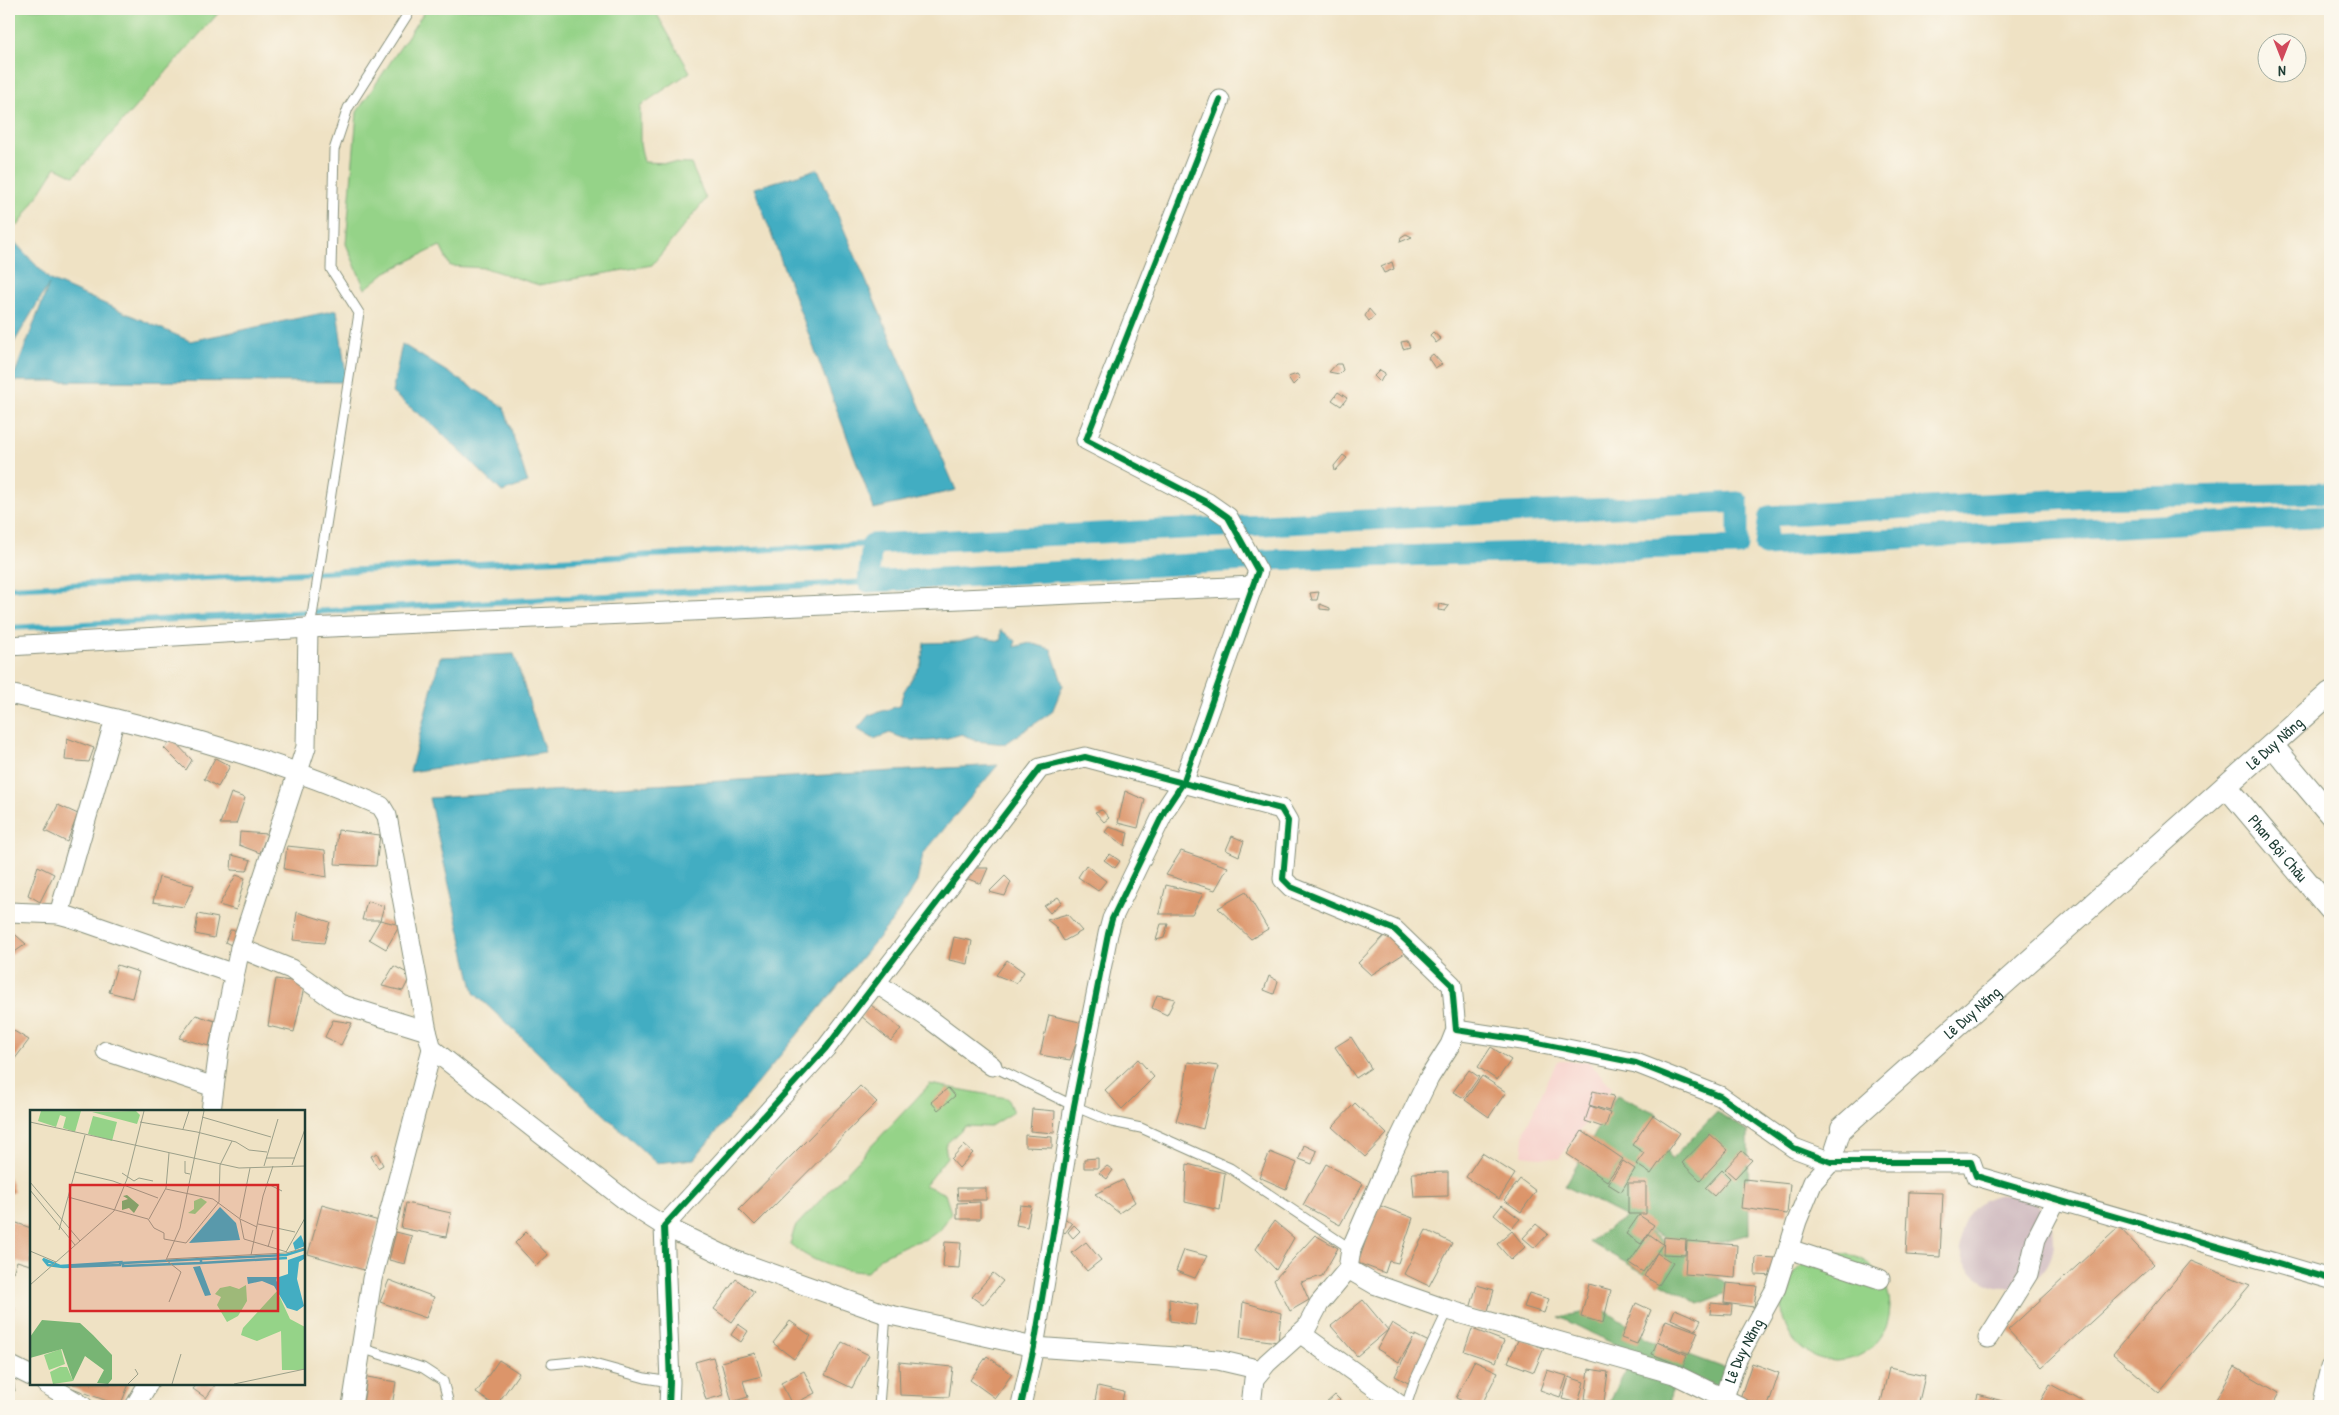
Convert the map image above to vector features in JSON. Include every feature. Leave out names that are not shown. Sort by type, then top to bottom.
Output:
[{"type":"street","points":[[1021,1406],[1034,1348],[1074,1106],[1112,919],[1165,810],[1183,784],[1256,578],[1232,521],[1208,503],[1086,440],[1220,100]]},
{"type":"street","points":[[9,646],[310,622],[1256,578]]},
{"type":"street","points":[[211,1110],[240,948],[306,747],[310,622]]},
{"type":"street","name":"Lê Duy Năng","points":[[1728,1404],[1737,1359],[1776,1288],[1813,1182],[1831,1162],[1842,1128],[2330,693]]},
{"type":"street","points":[[9,694],[178,733],[297,772],[382,806],[387,816],[432,1049],[372,1279],[352,1406]]},
{"type":"street","points":[[59,914],[115,719]]},
{"type":"street","points":[[2272,745],[2330,814]]},
{"type":"street","points":[[669,1406],[670,1382],[664,1226],[826,1048],[1040,768],[1085,757],[1281,809],[1288,821],[1283,878],[1291,887],[1395,930],[1452,985],[1456,1030],[1450,1045],[1429,1078],[1393,1152],[1351,1249],[1348,1269],[1319,1304],[1307,1327],[1254,1379],[1251,1406]]},
{"type":"street","name":"Phan Bội Châu","points":[[2226,786],[2330,909]]},
{"type":"street","points":[[9,912],[59,914],[234,974]]},
{"type":"street","points":[[240,948],[291,968],[340,1004],[427,1031]]},
{"type":"street","points":[[876,983],[927,1016],[992,1066]]},
{"type":"street","points":[[1456,1030],[1528,1041],[1636,1063],[1720,1096],[1794,1148],[1831,1162],[1971,1162],[1976,1176],[2330,1279]]},
{"type":"street","points":[[432,1049],[634,1207],[664,1226],[734,1260],[886,1314],[1034,1348],[1218,1360],[1262,1370]]},
{"type":"street","points":[[106,1051],[214,1087]]},
{"type":"street","points":[[1988,1338],[2028,1274],[2036,1239],[2056,1200]]},
{"type":"street","points":[[1789,1249],[1880,1279]]},
{"type":"street","points":[[1348,1269],[1374,1284],[1448,1310],[1674,1374],[1728,1404]]},
{"type":"street","points":[[1300,1334],[1401,1406]]},
{"type":"street","points":[[9,1365],[30,1376]]},
{"type":"street","points":[[2321,1406],[2330,1368]]},
{"type":"street","points":[[48,1385],[83,1406]]},
{"type":"street","points":[[136,1406],[147,1385]]},
{"type":"lane","points":[[310,622],[359,312],[331,269],[334,150],[348,108],[411,9]]},
{"type":"lane","points":[[992,1066],[1074,1106],[1112,1122],[1141,1128],[1230,1168],[1351,1249]]},
{"type":"lane","points":[[1406,1406],[1414,1382],[1448,1310]]},
{"type":"lane","points":[[878,1406],[886,1314]]},
{"type":"lane","points":[[361,1348],[423,1368],[443,1381],[448,1400]]},
{"type":"lane","points":[[552,1364],[583,1361],[645,1378],[670,1382]]},
{"type":"shaded area","points":[[1557,1061],[1588,1061],[1612,1087],[1559,1159],[1522,1155],[1525,1129]]},
{"type":"shaded area","points":[[2007,1194],[2025,1198],[2040,1208],[2050,1223],[2054,1241],[2050,1259],[2040,1274],[2025,1284],[2007,1288],[1989,1284],[1974,1274],[1964,1259],[1960,1241],[1964,1223],[1974,1208],[1989,1198]]},
{"type":"green space","points":[[9,9],[222,9],[74,176],[56,167],[18,226],[9,217]]},
{"type":"green space","points":[[426,9],[654,9],[690,72],[640,106],[640,144],[644,162],[691,164],[706,199],[652,265],[539,285],[485,268],[450,266],[440,246],[386,272],[365,289],[346,244],[357,112]]},
{"type":"green space","points":[[930,1084],[1007,1098],[1013,1112],[989,1127],[965,1126],[945,1145],[947,1157],[925,1185],[945,1194],[951,1213],[941,1229],[927,1239],[908,1244],[881,1257],[867,1272],[836,1268],[807,1256],[790,1244],[795,1227]]},
{"type":"green space","points":[[1617,1095],[1656,1113],[1671,1160],[1717,1112],[1748,1131],[1749,1234],[1690,1250],[1637,1224],[1698,1263],[1735,1290],[1699,1304],[1589,1242],[1626,1217],[1565,1186]]},
{"type":"green space","points":[[1836,1253],[1857,1257],[1874,1269],[1886,1286],[1890,1307],[1886,1328],[1874,1345],[1857,1357],[1836,1361],[1815,1357],[1798,1345],[1786,1328],[1782,1307],[1786,1286],[1798,1269],[1815,1257]]},
{"type":"green space","points":[[1603,1309],[1651,1341],[1730,1370],[1722,1397],[1559,1317]]},
{"type":"green space","points":[[1629,1365],[1674,1374],[1669,1406],[1607,1406]]},
{"type":"water","points":[[818,169],[956,490],[874,509],[754,188]]},
{"type":"water","points":[[9,236],[50,280],[190,341],[337,310],[347,382],[12,381],[49,284],[9,351]]},
{"type":"water","points":[[402,344],[504,407],[528,483],[502,492],[434,426],[392,393]]},
{"type":"water","points":[[1001,630],[1016,641],[1014,647],[1030,643],[1051,649],[1063,685],[1052,712],[1005,744],[976,741],[962,734],[943,739],[917,741],[890,733],[874,739],[857,729],[869,715],[899,706],[904,691],[921,664],[924,643],[959,642],[979,637],[1001,641]]},
{"type":"water","points":[[514,654],[545,752],[410,772],[440,657]]},
{"type":"water","points":[[998,765],[923,854],[917,882],[893,920],[694,1159],[656,1163],[474,993],[429,798]]},
{"type":"building","points":[[1406,234],[1412,237],[1400,242],[1401,237]]},
{"type":"building","points":[[1392,262],[1394,269],[1384,273],[1381,267]]},
{"type":"building","points":[[1369,309],[1375,316],[1369,321],[1365,316]]},
{"type":"building","points":[[1433,332],[1441,339],[1436,343],[1430,335]]},
{"type":"building","points":[[1407,341],[1410,347],[1403,349],[1401,342]]},
{"type":"building","points":[[1433,354],[1442,364],[1435,368],[1428,358]]},
{"type":"building","points":[[1336,364],[1341,364],[1343,370],[1339,374],[1329,372]]},
{"type":"building","points":[[1380,370],[1385,373],[1380,382],[1374,376]]},
{"type":"building","points":[[1297,374],[1300,378],[1293,385],[1288,377]]},
{"type":"building","points":[[1338,392],[1347,398],[1341,406],[1332,400]]},
{"type":"building","points":[[1343,455],[1347,458],[1335,471],[1334,466]]},
{"type":"building","points":[[1319,592],[1317,600],[1312,600],[1310,593]]},
{"type":"building","points":[[1320,604],[1330,608],[1330,610],[1320,609]]},
{"type":"building","points":[[1439,604],[1449,606],[1445,611],[1438,610]]},
{"type":"building","points":[[67,738],[94,748],[89,762],[65,760]]},
{"type":"building","points":[[173,740],[192,760],[186,770],[164,748]]},
{"type":"building","points":[[215,758],[230,766],[218,787],[204,779]]},
{"type":"building","points":[[1125,791],[1145,800],[1138,828],[1118,823]]},
{"type":"building","points":[[231,793],[245,798],[236,824],[220,824]]},
{"type":"building","points":[[58,805],[78,814],[67,842],[45,831]]},
{"type":"building","points":[[1102,810],[1109,818],[1104,822],[1095,812]]},
{"type":"building","points":[[1109,827],[1128,833],[1125,846],[1105,832]]},
{"type":"building","points":[[338,830],[380,835],[376,866],[335,864]]},
{"type":"building","points":[[240,832],[267,834],[260,853],[239,845]]},
{"type":"building","points":[[1232,836],[1244,841],[1239,856],[1226,850]]},
{"type":"building","points":[[287,846],[325,850],[327,877],[284,869]]},
{"type":"building","points":[[1181,851],[1228,867],[1215,890],[1166,875]]},
{"type":"building","points":[[1110,854],[1120,861],[1115,868],[1104,860]]},
{"type":"building","points":[[232,855],[251,860],[247,871],[231,870]]},
{"type":"building","points":[[1086,865],[1106,881],[1098,891],[1078,877]]},
{"type":"building","points":[[38,866],[54,874],[40,902],[28,895]]},
{"type":"building","points":[[974,868],[988,868],[981,884],[966,878]]},
{"type":"building","points":[[236,875],[245,878],[236,910],[219,905]]},
{"type":"building","points":[[1005,876],[1011,882],[1005,896],[989,892]]},
{"type":"building","points":[[159,877],[194,885],[184,907],[153,902]]},
{"type":"building","points":[[1166,885],[1203,894],[1192,914],[1159,914]]},
{"type":"building","points":[[1246,892],[1268,929],[1251,939],[1218,908]]},
{"type":"building","points":[[1058,897],[1062,902],[1050,913],[1044,906]]},
{"type":"building","points":[[367,901],[384,906],[380,920],[362,920]]},
{"type":"building","points":[[297,912],[330,922],[324,943],[293,940]]},
{"type":"building","points":[[198,914],[218,918],[214,938],[195,934]]},
{"type":"building","points":[[1067,914],[1082,931],[1064,941],[1055,926],[1047,920]]},
{"type":"building","points":[[380,920],[400,925],[386,949],[369,939]]},
{"type":"building","points":[[1161,924],[1168,924],[1164,938],[1156,940]]},
{"type":"building","points":[[9,929],[26,944],[9,956]]},
{"type":"building","points":[[230,930],[240,931],[233,946],[225,942]]},
{"type":"building","points":[[1388,932],[1408,951],[1371,975],[1358,963]]},
{"type":"building","points":[[954,937],[972,941],[968,964],[949,960]]},
{"type":"building","points":[[1007,960],[1024,972],[1016,983],[996,975]]},
{"type":"building","points":[[117,965],[139,972],[132,998],[109,992]]},
{"type":"building","points":[[394,966],[411,975],[403,991],[382,986]]},
{"type":"building","points":[[1269,976],[1278,981],[1274,994],[1264,990]]},
{"type":"building","points":[[276,979],[305,983],[294,1032],[268,1026]]},
{"type":"building","points":[[1157,995],[1175,999],[1167,1015],[1152,1008]]},
{"type":"building","points":[[871,1005],[901,1029],[891,1041],[861,1016]]},
{"type":"building","points":[[196,1015],[215,1021],[209,1046],[179,1038]]},
{"type":"building","points":[[1049,1015],[1084,1023],[1070,1060],[1040,1055]]},
{"type":"building","points":[[333,1020],[352,1023],[341,1045],[325,1037]]},
{"type":"building","points":[[9,1028],[29,1040],[14,1060],[9,1057]]},
{"type":"building","points":[[1351,1037],[1371,1068],[1356,1078],[1335,1047]]},
{"type":"building","points":[[1491,1047],[1511,1060],[1497,1080],[1478,1067]]},
{"type":"building","points":[[1138,1059],[1154,1077],[1122,1109],[1105,1090]]},
{"type":"building","points":[[1188,1062],[1218,1066],[1203,1129],[1176,1121],[1183,1097]]},
{"type":"building","points":[[1469,1070],[1479,1077],[1464,1098],[1453,1092]]},
{"type":"building","points":[[1482,1076],[1506,1092],[1489,1117],[1465,1100]]},
{"type":"building","points":[[860,1086],[877,1102],[755,1225],[739,1209]]},
{"type":"building","points":[[948,1088],[955,1096],[938,1110],[931,1102]]},
{"type":"building","points":[[1593,1091],[1614,1096],[1609,1111],[1589,1105]]},
{"type":"building","points":[[1355,1103],[1387,1134],[1365,1157],[1332,1127]]},
{"type":"building","points":[[1590,1106],[1610,1113],[1605,1128],[1585,1121]]},
{"type":"building","points":[[1032,1109],[1055,1111],[1054,1133],[1030,1131]]},
{"type":"building","points":[[1653,1115],[1680,1133],[1651,1174],[1636,1164],[1644,1153],[1632,1145]]},
{"type":"building","points":[[1582,1131],[1623,1159],[1607,1181],[1567,1154]]},
{"type":"building","points":[[1710,1134],[1728,1150],[1700,1180],[1682,1163]]},
{"type":"building","points":[[1025,1135],[1052,1137],[1052,1148],[1025,1147]]},
{"type":"building","points":[[964,1145],[973,1153],[959,1168],[951,1159]]},
{"type":"building","points":[[1304,1145],[1317,1151],[1312,1164],[1299,1159]]},
{"type":"building","points":[[1742,1151],[1752,1160],[1735,1178],[1725,1169]]},
{"type":"building","points":[[1270,1152],[1297,1163],[1286,1189],[1259,1177]]},
{"type":"building","points":[[377,1153],[383,1165],[378,1168],[371,1156]]},
{"type":"building","points":[[1482,1153],[1515,1174],[1499,1199],[1466,1177]]},
{"type":"building","points":[[1098,1158],[1098,1168],[1084,1168],[1084,1159]]},
{"type":"building","points":[[1623,1161],[1635,1169],[1621,1192],[1608,1184]]},
{"type":"building","points":[[1187,1164],[1225,1173],[1220,1210],[1185,1202]]},
{"type":"building","points":[[1326,1164],[1363,1184],[1340,1225],[1303,1205]]},
{"type":"building","points":[[1107,1166],[1113,1170],[1107,1179],[1099,1173]]},
{"type":"building","points":[[1722,1170],[1730,1178],[1714,1196],[1705,1188]]},
{"type":"building","points":[[1448,1172],[1448,1196],[1414,1197],[1412,1173]]},
{"type":"building","points":[[9,1176],[14,1192],[9,1194]]},
{"type":"building","points":[[1520,1179],[1536,1191],[1521,1212],[1504,1200]]},
{"type":"building","points":[[1744,1179],[1790,1184],[1787,1214],[1741,1208]]},
{"type":"building","points":[[1123,1180],[1135,1202],[1119,1213],[1095,1194]]},
{"type":"building","points":[[1628,1183],[1646,1183],[1646,1214],[1628,1214]]},
{"type":"building","points":[[957,1188],[986,1188],[986,1200],[958,1200]]},
{"type":"building","points":[[1909,1192],[1943,1193],[1940,1257],[1906,1255]]},
{"type":"building","points":[[980,1202],[980,1219],[957,1219],[957,1203]]},
{"type":"building","points":[[406,1203],[451,1213],[446,1237],[401,1228]]},
{"type":"building","points":[[322,1205],[379,1221],[364,1270],[308,1254]]},
{"type":"building","points":[[1020,1205],[1031,1206],[1027,1227],[1016,1225]]},
{"type":"building","points":[[1378,1205],[1413,1218],[1398,1263],[1389,1261],[1385,1273],[1358,1263]]},
{"type":"building","points":[[1502,1205],[1520,1219],[1511,1229],[1494,1215]]},
{"type":"building","points":[[1639,1215],[1654,1225],[1641,1244],[1626,1234]]},
{"type":"building","points":[[1066,1219],[1072,1224],[1065,1233],[1058,1227]]},
{"type":"building","points":[[11,1221],[30,1228],[30,1265],[17,1261],[11,1278],[9,1278],[9,1227]]},
{"type":"building","points":[[1274,1221],[1294,1238],[1276,1270],[1256,1249]]},
{"type":"building","points":[[1536,1224],[1548,1234],[1535,1248],[1523,1238]]},
{"type":"building","points":[[1074,1225],[1080,1231],[1073,1238],[1068,1232]]},
{"type":"building","points":[[2119,1227],[2154,1264],[2042,1367],[2008,1330]]},
{"type":"building","points":[[1426,1230],[1452,1243],[1429,1286],[1404,1274]]},
{"type":"building","points":[[1512,1231],[1525,1247],[1511,1260],[1497,1244]]},
{"type":"building","points":[[396,1232],[412,1236],[405,1264],[389,1260]]},
{"type":"building","points":[[526,1232],[548,1255],[536,1266],[515,1243]]},
{"type":"building","points":[[1649,1234],[1663,1244],[1643,1272],[1629,1263]]},
{"type":"building","points":[[1315,1235],[1338,1248],[1322,1276],[1301,1282],[1309,1300],[1290,1311],[1274,1280]]},
{"type":"building","points":[[1664,1237],[1686,1239],[1685,1255],[1663,1254]]},
{"type":"building","points":[[1687,1241],[1737,1245],[1735,1278],[1685,1274]]},
{"type":"building","points":[[945,1242],[961,1243],[959,1268],[943,1267]]},
{"type":"building","points":[[1086,1242],[1101,1260],[1087,1271],[1072,1253]]},
{"type":"building","points":[[1184,1250],[1207,1256],[1195,1278],[1176,1271]]},
{"type":"building","points":[[1657,1253],[1673,1263],[1659,1285],[1644,1276]]},
{"type":"building","points":[[1756,1257],[1777,1258],[1777,1276],[1755,1275]]},
{"type":"building","points":[[2191,1261],[2250,1285],[2159,1393],[2113,1354]]},
{"type":"building","points":[[993,1273],[1003,1281],[983,1305],[972,1297]]},
{"type":"building","points":[[736,1279],[754,1292],[732,1322],[714,1309]]},
{"type":"building","points":[[389,1280],[434,1297],[426,1318],[380,1302]]},
{"type":"building","points":[[1726,1283],[1757,1286],[1754,1307],[1724,1303]]},
{"type":"building","points":[[1589,1284],[1611,1290],[1603,1323],[1581,1317]]},
{"type":"building","points":[[1477,1285],[1494,1290],[1487,1314],[1470,1309]]},
{"type":"building","points":[[1529,1293],[1549,1299],[1544,1313],[1524,1307]]},
{"type":"building","points":[[1169,1299],[1198,1305],[1195,1325],[1170,1321]]},
{"type":"building","points":[[1363,1300],[1388,1330],[1357,1356],[1331,1326]]},
{"type":"building","points":[[1243,1302],[1281,1313],[1278,1342],[1240,1337]]},
{"type":"building","points":[[1636,1303],[1651,1310],[1637,1344],[1621,1338]]},
{"type":"building","points":[[1711,1303],[1732,1305],[1731,1315],[1710,1314]]},
{"type":"building","points":[[9,1304],[15,1308],[9,1318]]},
{"type":"building","points":[[1675,1309],[1701,1320],[1696,1330],[1671,1319]]},
{"type":"building","points":[[1666,1320],[1698,1332],[1689,1354],[1657,1341]]},
{"type":"building","points":[[790,1321],[811,1336],[794,1359],[773,1343]]},
{"type":"building","points":[[1392,1323],[1415,1337],[1415,1335],[1431,1343],[1410,1384],[1395,1376],[1413,1339],[1399,1362],[1377,1349]]},
{"type":"building","points":[[738,1324],[748,1331],[741,1342],[731,1335]]},
{"type":"building","points":[[1472,1329],[1504,1341],[1496,1362],[1464,1351]]},
{"type":"building","points":[[1519,1338],[1544,1348],[1534,1372],[1508,1362]]},
{"type":"building","points":[[842,1342],[869,1355],[852,1388],[825,1375]]},
{"type":"building","points":[[1657,1342],[1687,1355],[1683,1367],[1652,1354]]},
{"type":"building","points":[[755,1353],[762,1376],[743,1381],[748,1397],[732,1402],[721,1362]]},
{"type":"building","points":[[987,1356],[1012,1374],[995,1398],[970,1380]]},
{"type":"building","points":[[713,1357],[724,1395],[706,1400],[695,1362]]},
{"type":"building","points":[[499,1360],[519,1373],[496,1406],[476,1393]]},
{"type":"building","points":[[1474,1361],[1498,1372],[1481,1406],[1473,1406],[1456,1398]]},
{"type":"building","points":[[899,1362],[953,1367],[949,1397],[900,1395]]},
{"type":"building","points":[[1752,1363],[1779,1373],[1768,1406],[1740,1398]]},
{"type":"building","points":[[2235,1367],[2279,1393],[2272,1406],[2212,1406]]},
{"type":"building","points":[[1889,1368],[1925,1376],[1918,1406],[1880,1406]]},
{"type":"building","points":[[1589,1369],[1608,1372],[1604,1402],[1585,1399]]},
{"type":"building","points":[[1547,1370],[1567,1376],[1560,1397],[1540,1390]]},
{"type":"building","points":[[804,1371],[815,1393],[792,1405],[781,1383]]},
{"type":"building","points":[[9,1372],[12,1372],[15,1391],[9,1392]]},
{"type":"building","points":[[367,1377],[396,1382],[392,1406],[363,1404]]},
{"type":"building","points":[[1569,1377],[1584,1382],[1578,1403],[1562,1399]]},
{"type":"building","points":[[2050,1384],[2089,1405],[2038,1406]]},
{"type":"building","points":[[65,1385],[129,1385],[120,1406]]},
{"type":"building","points":[[196,1385],[215,1385],[206,1398],[193,1389]]},
{"type":"building","points":[[1098,1386],[1124,1392],[1121,1406],[1094,1406]]},
{"type":"building","points":[[1978,1394],[2009,1403],[2008,1406],[1975,1406]]},
{"type":"building","points":[[1335,1395],[1346,1406],[1323,1406]]},
{"type":"waterway","points":[[2330,493],[2087,498],[1769,516],[1765,546],[2330,516]]},
{"type":"waterway","points":[[1738,502],[1738,546],[1265,560],[868,582],[872,544],[1738,502]]},
{"type":"waterway","points":[[9,588],[872,544]]},
{"type":"waterway","points":[[9,628],[868,582]]},
{"type":"cycle path","points":[[1021,1406],[1034,1347],[1074,1106],[1112,919],[1165,810],[1183,783],[1258,571],[1228,517],[1208,503],[1086,440],[1220,100]]},
{"type":"cycle path","points":[[669,1406],[670,1382],[664,1226],[826,1048],[1040,768],[1085,757],[1281,809],[1288,821],[1283,879],[1291,887],[1395,930],[1452,985],[1456,1030],[1528,1041],[1636,1063],[1720,1096],[1794,1148],[1831,1162],[1971,1162],[1976,1176],[2330,1279]]}]
